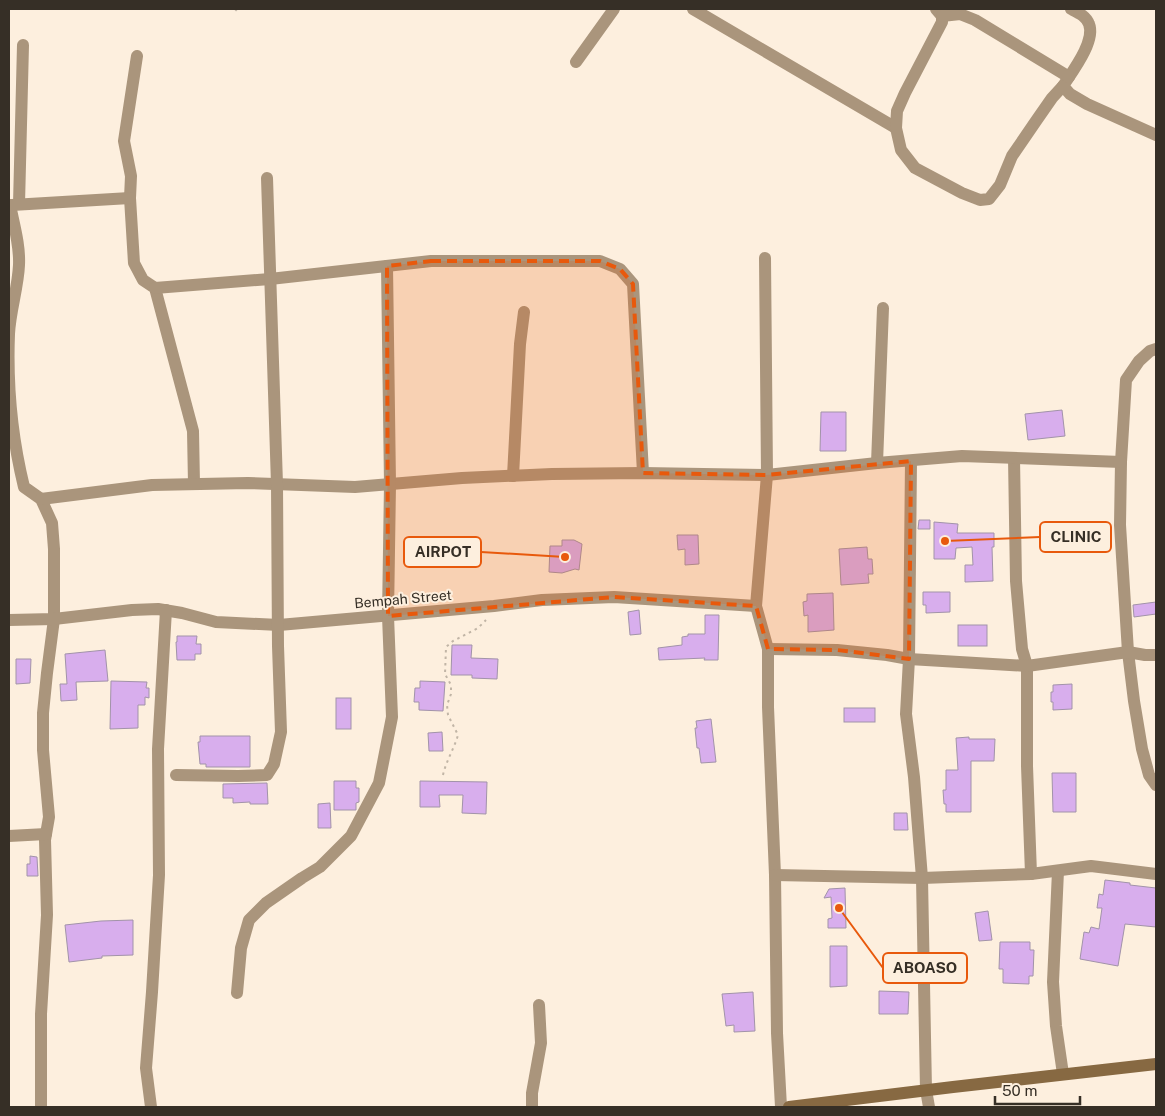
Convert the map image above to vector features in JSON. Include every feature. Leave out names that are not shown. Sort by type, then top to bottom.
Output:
[{"type":"street","points":[[576,62],[614,9]]},
{"type":"street","points":[[693,9],[896,128]]},
{"type":"street","points":[[1072,9],[1086,12],[1090,30],[1084,54],[1066,82],[1052,98],[1012,156],[1000,186],[989,199],[980,200],[962,193],[915,168],[901,150],[896,128],[897,111],[942,22],[939,12],[960,14],[975,20],[1066,82],[1070,94],[1087,104],[1156,135]]},
{"type":"street","points":[[23,44],[13,204],[19,266],[9,332],[10,417],[24,487],[41,499],[52,523],[54,549],[54,619],[43,713],[43,750],[49,817],[45,840],[47,915],[41,1014],[40,1107]]},
{"type":"street","points":[[137,56],[124,141],[131,176],[130,198],[134,263],[143,280],[155,288],[270,279],[431,261],[600,261],[620,268],[633,284],[643,473]]},
{"type":"street","points":[[176,775],[267,775],[274,764],[281,732],[277,484],[267,178]]},
{"type":"street","points":[[13,204],[130,198]]},
{"type":"street","points":[[765,258],[766,475],[756,606],[768,649],[768,707],[775,875],[776,1024],[781,1107]]},
{"type":"street","points":[[237,993],[242,948],[249,920],[266,903],[320,867],[351,836],[379,783],[392,717],[388,616],[390,484],[387,266]]},
{"type":"street","points":[[155,288],[193,431],[194,484]]},
{"type":"street","points":[[877,463],[883,308]]},
{"type":"street","points":[[513,476],[520,344],[524,312]]},
{"type":"street","points":[[1156,349],[1150,351],[1139,361],[1126,380],[1121,462],[1120,525],[1128,652],[1134,701],[1142,749],[1149,775],[1156,785]]},
{"type":"street","points":[[41,499],[152,485],[248,483],[355,487],[462,478],[513,476],[643,473],[766,475],[962,456],[1121,462]]},
{"type":"street","points":[[1014,458],[1016,581],[1022,649],[1027,666],[1027,766],[1032,874]]},
{"type":"street","points":[[911,460],[909,659],[906,714],[914,777],[922,878],[926,1090],[929,1107]]},
{"type":"street","name":"Bempah Street","points":[[9,620],[54,619],[158,609],[216,622],[279,625],[542,600],[614,597],[756,606]]},
{"type":"street","points":[[151,1107],[146,1068],[158,875],[158,749],[166,610]]},
{"type":"street","points":[[768,649],[837,650],[909,659],[1027,666],[1128,652],[1156,655]]},
{"type":"street","points":[[9,836],[46,834]]},
{"type":"street","points":[[775,875],[922,878],[1032,874],[1091,866],[1156,874]]},
{"type":"street","points":[[1058,871],[1053,982],[1056,1026],[1063,1074]]},
{"type":"street","points":[[532,1107],[532,1093],[541,1043],[540,1005]]},
{"type":"street","points":[[789,1107],[1156,1064]]},
{"type":"path","points":[[235,9],[239,13]]},
{"type":"path","points":[[443,775],[458,735],[448,715],[447,705],[451,694],[451,685],[445,674],[446,647],[453,641],[478,628],[492,614]]},
{"type":"highlighted area","points":[[431,261],[600,261],[620,269],[633,284],[643,473],[767,475],[911,461],[909,659],[837,650],[768,649],[756,606],[614,597],[388,616],[387,266]]},
{"type":"building","points":[[1062,410],[1065,436],[1028,440],[1025,414]]},
{"type":"building","points":[[821,412],[846,412],[846,451],[820,451]]},
{"type":"building","points":[[919,520],[930,520],[930,529],[918,529]]},
{"type":"building","points":[[934,522],[958,524],[957,533],[994,533],[994,547],[992,547],[993,581],[965,582],[965,565],[973,565],[972,547],[956,548],[955,559],[934,559]]},
{"type":"building","points":[[677,535],[698,535],[699,564],[685,565],[685,549],[678,550]]},
{"type":"building","points":[[562,540],[574,540],[582,544],[579,570],[575,569],[562,573],[549,572],[550,546],[562,546]]},
{"type":"building","points":[[867,547],[868,559],[872,559],[873,574],[868,574],[869,583],[841,585],[839,549]]},
{"type":"building","points":[[923,592],[950,592],[950,612],[926,613],[926,605],[923,605]]},
{"type":"building","points":[[833,593],[834,630],[808,632],[808,615],[804,616],[803,602],[807,601],[807,594]]},
{"type":"building","points":[[1156,602],[1156,614],[1134,617],[1133,605]]},
{"type":"building","points":[[639,610],[641,634],[630,635],[628,612]]},
{"type":"building","points":[[705,615],[719,615],[718,660],[704,660],[705,658],[659,660],[658,648],[682,645],[682,637],[688,636],[688,634],[705,634]]},
{"type":"building","points":[[958,625],[987,625],[987,646],[958,646]]},
{"type":"building","points":[[177,636],[197,636],[196,644],[201,644],[201,654],[195,654],[195,660],[177,660]]},
{"type":"building","points":[[452,645],[472,645],[471,658],[498,659],[497,679],[472,678],[472,675],[451,675]]},
{"type":"building","points":[[105,650],[108,681],[76,682],[77,700],[61,701],[60,684],[67,684],[65,654]]},
{"type":"building","points":[[16,659],[31,659],[30,683],[16,684]]},
{"type":"building","points":[[111,681],[147,682],[146,688],[149,688],[149,698],[145,697],[145,705],[138,705],[138,728],[110,729]]},
{"type":"building","points":[[420,681],[445,682],[443,711],[419,710],[419,702],[414,702],[415,688],[420,688]]},
{"type":"building","points":[[1072,684],[1072,709],[1053,710],[1051,692],[1053,692],[1053,685]]},
{"type":"building","points":[[336,698],[351,698],[351,729],[336,729]]},
{"type":"building","points":[[844,708],[875,708],[875,722],[844,722]]},
{"type":"building","points":[[711,719],[716,762],[701,763],[699,748],[697,748],[696,721]]},
{"type":"building","points":[[442,732],[443,751],[429,751],[428,733]]},
{"type":"building","points":[[200,736],[250,736],[250,767],[206,767],[206,764],[200,764],[198,742],[200,742]]},
{"type":"building","points":[[969,737],[969,739],[995,739],[994,761],[971,761],[971,812],[946,812],[943,790],[946,790],[946,770],[958,770],[956,738]]},
{"type":"building","points":[[1052,773],[1076,773],[1076,812],[1053,812]]},
{"type":"building","points":[[334,781],[356,781],[356,788],[359,788],[359,802],[356,803],[356,810],[334,810]]},
{"type":"building","points":[[420,781],[487,782],[486,814],[462,813],[463,795],[439,795],[440,807],[420,807]]},
{"type":"building","points":[[267,783],[268,804],[233,803],[233,798],[223,798],[223,784]]},
{"type":"building","points":[[330,803],[331,828],[318,828],[318,804]]},
{"type":"building","points":[[894,813],[907,813],[908,830],[894,830]]},
{"type":"building","points":[[30,856],[37,857],[38,876],[27,876],[27,864],[30,864]]},
{"type":"building","points":[[1105,880],[1156,888],[1156,927],[1125,924],[1118,966],[1080,959],[1084,932],[1089,933],[1091,927],[1099,929],[1102,908],[1097,908],[1099,894],[1103,895]]},
{"type":"building","points":[[845,888],[846,928],[828,928],[828,919],[832,918],[831,897],[824,898],[829,889]]},
{"type":"building","points":[[988,911],[992,940],[979,941],[975,913]]},
{"type":"building","points":[[133,920],[133,955],[102,956],[102,958],[69,962],[65,925]]},
{"type":"building","points":[[1000,942],[1030,942],[1030,950],[1034,950],[1033,976],[1029,976],[1029,984],[1003,983],[1003,969],[999,969]]},
{"type":"building","points":[[830,946],[847,946],[847,986],[830,987]]},
{"type":"building","points":[[879,991],[909,992],[908,1014],[879,1014]]},
{"type":"building","points":[[753,992],[755,1031],[734,1032],[734,1025],[726,1026],[722,994]]},
{"type":"place","name":"CLINIC","points":[[945,541]]},
{"type":"place","name":"AIRPOT","points":[[565,557]]},
{"type":"place","name":"ABOASO","points":[[839,908]]}]
